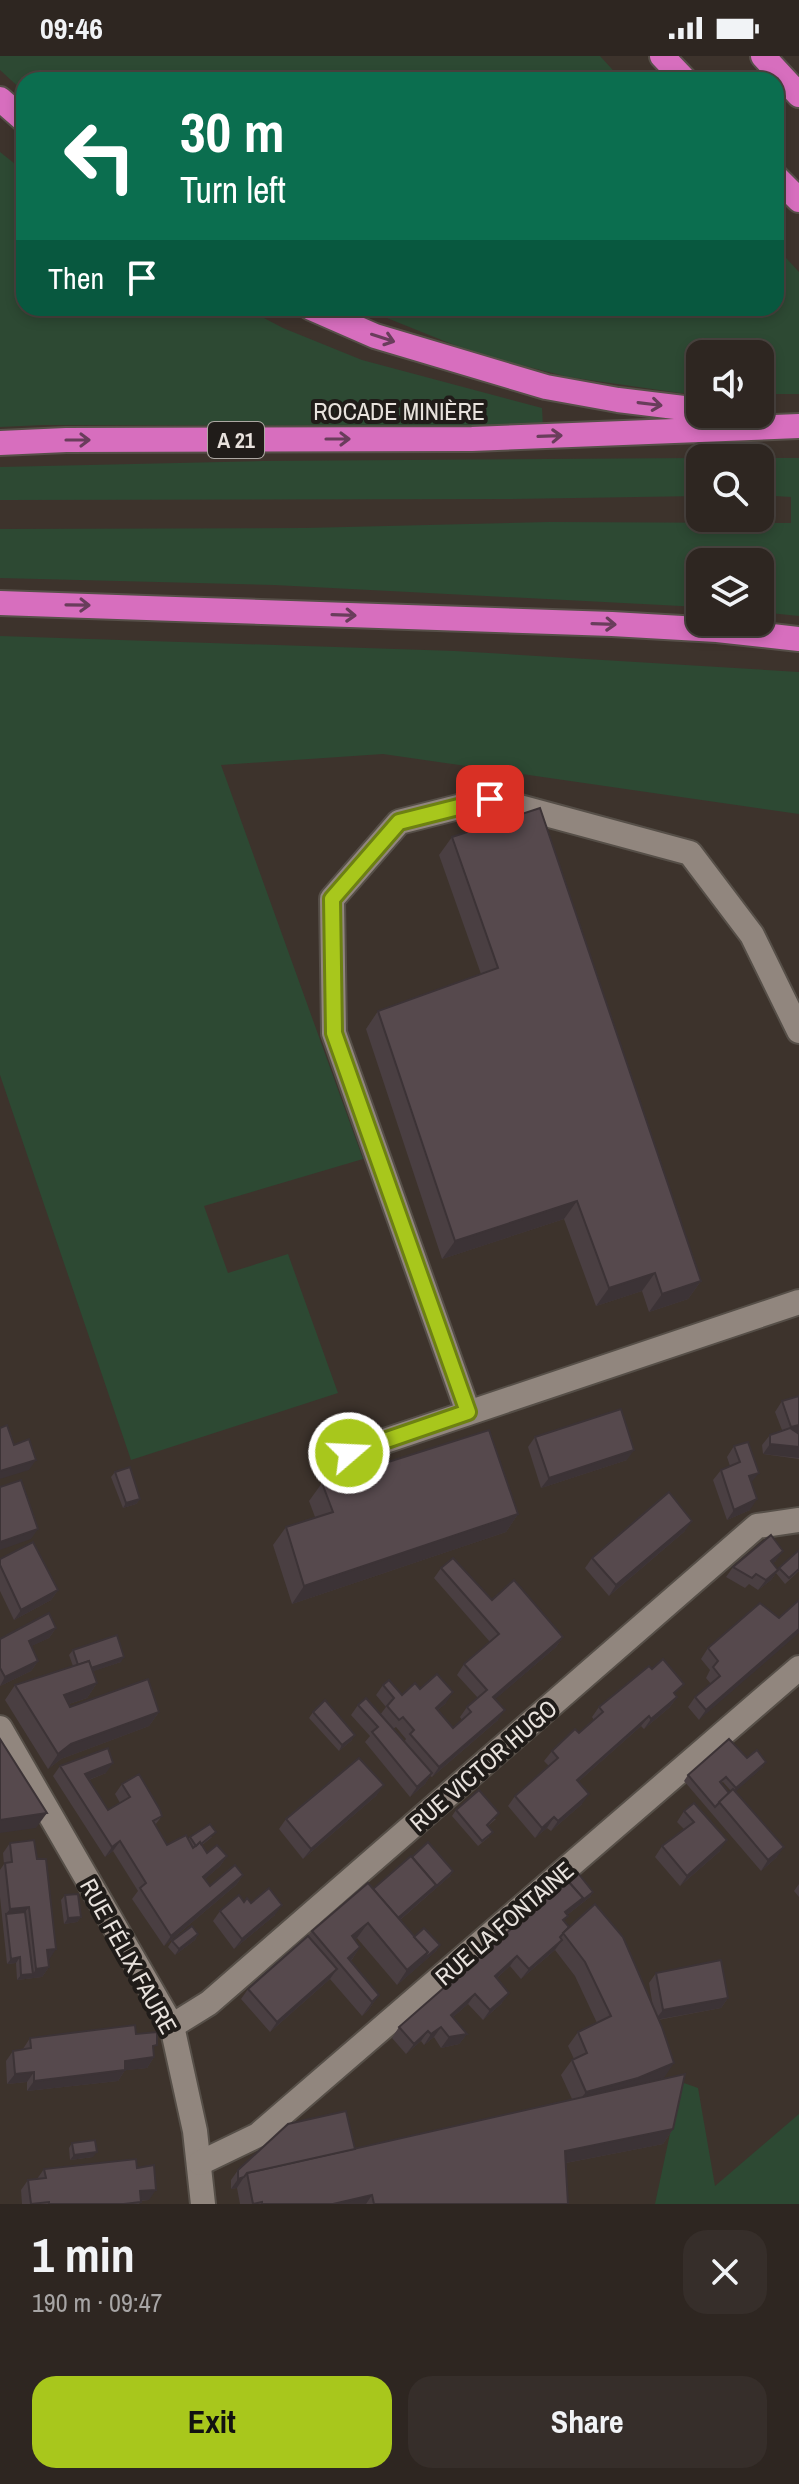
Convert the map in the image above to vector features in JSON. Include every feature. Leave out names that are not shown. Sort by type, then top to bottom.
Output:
[{"type":"highway","points":[[662,56],[677,72]]},
{"type":"highway","points":[[763,56],[778,72]]},
{"type":"highway","points":[[784,79],[799,95]]},
{"type":"highway","points":[[0,99],[16,113]]},
{"type":"highway","points":[[784,185],[799,200]]},
{"type":"highway","points":[[329,316],[375,336],[546,387],[686,408]]},
{"type":"highway","points":[[774,420],[799,424]]},
{"type":"highway","name":"ROCADE MINIÈRE","points":[[0,443],[66,440],[472,439],[799,424]]},
{"type":"highway","points":[[0,603],[612,624],[717,630],[799,639]]},
{"type":"street","points":[[468,1412],[334,1033],[332,899],[399,822],[490,799],[690,853],[752,935],[799,1031]]},
{"type":"street","points":[[349,1453],[799,1302]]},
{"type":"street","name":"RUE VICTOR HUGO","points":[[172,2026],[209,2003],[757,1526],[799,1520]]},
{"type":"street","name":"RUE LA FONTAINE","points":[[200,2163],[258,2135],[799,1668]]},
{"type":"street","name":"RUE FÉLIX FAURE","points":[[0,1728],[172,2026],[200,2163],[203,2204]]},
{"type":"green space","points":[[0,56],[600,56],[615,72],[16,72],[16,85],[0,70]]},
{"type":"green space","points":[[0,152],[16,165],[16,316],[260,316],[362,360],[542,408],[543,426],[43,425],[0,427]]},
{"type":"green space","points":[[784,256],[799,272],[799,394],[774,394],[774,340],[686,340],[686,393],[568,377],[474,353],[382,316],[784,316]]},
{"type":"green space","points":[[686,458],[686,496],[0,500],[0,467],[263,461]]},
{"type":"green space","points":[[774,458],[799,458],[799,616],[774,613],[774,548],[686,548],[686,606],[274,585],[0,578],[0,529],[305,528],[549,522],[686,523],[686,532],[774,532],[774,523],[791,523],[791,497],[774,496]]},
{"type":"green space","points":[[0,636],[455,651],[799,672],[799,814],[383,754],[221,765],[363,1159],[204,1206],[228,1273],[288,1254],[338,1393],[131,1460],[0,1075]]},
{"type":"green space","points":[[681,2082],[698,2088],[715,2186],[799,2114],[799,2204],[655,2204]]},
{"type":"building","points":[[540,808],[701,1281],[662,1294],[655,1273],[609,1288],[577,1201],[455,1241],[378,1011],[498,968],[452,837]]},
{"type":"building","points":[[799,1396],[799,1425],[791,1427],[782,1401]]},
{"type":"building","points":[[621,1409],[634,1450],[549,1478],[535,1437]]},
{"type":"building","points":[[7,1425],[14,1445],[29,1439],[36,1460],[0,1471],[0,1428]]},
{"type":"building","points":[[790,1428],[799,1434],[799,1447],[770,1444],[770,1435]]},
{"type":"building","points":[[489,1430],[518,1514],[304,1586],[286,1527],[333,1512],[322,1483]]},
{"type":"building","points":[[748,1442],[759,1473],[749,1476],[757,1499],[734,1510],[721,1470],[740,1462],[734,1446]]},
{"type":"building","points":[[130,1467],[140,1499],[126,1503],[115,1472]]},
{"type":"building","points":[[21,1480],[38,1529],[0,1542],[0,1487]]},
{"type":"building","points":[[669,1492],[692,1521],[616,1585],[592,1558]]},
{"type":"building","points":[[771,1535],[783,1551],[771,1561],[778,1570],[766,1580],[756,1574],[752,1578],[733,1567]]},
{"type":"building","points":[[33,1542],[58,1590],[21,1610],[0,1559]]},
{"type":"building","points":[[799,1550],[799,1569],[789,1578],[779,1568]]},
{"type":"building","points":[[453,1558],[492,1600],[514,1580],[563,1637],[493,1697],[505,1710],[439,1767],[410,1734],[414,1730],[403,1717],[399,1720],[387,1706],[394,1698],[383,1685],[389,1680],[402,1695],[415,1683],[420,1689],[437,1674],[453,1692],[436,1708],[453,1728],[471,1712],[467,1707],[487,1690],[464,1664],[499,1634],[441,1568]]},
{"type":"building","points":[[799,1600],[799,1629],[706,1710],[695,1697],[720,1676],[713,1667],[718,1661],[708,1648],[760,1603],[779,1618]]},
{"type":"building","points":[[49,1613],[56,1628],[29,1641],[38,1661],[5,1677],[0,1668],[0,1639]]},
{"type":"building","points":[[117,1635],[124,1657],[91,1668],[89,1661],[78,1665],[73,1650]]},
{"type":"building","points":[[663,1659],[684,1684],[674,1693],[677,1697],[651,1719],[649,1716],[577,1780],[589,1794],[558,1821],[554,1817],[542,1828],[515,1796],[558,1758],[552,1751],[575,1729],[579,1733],[603,1712],[599,1707],[649,1666],[652,1669]]},
{"type":"building","points":[[89,1661],[97,1683],[64,1695],[70,1707],[148,1679],[159,1712],[71,1744],[58,1754],[15,1685]]},
{"type":"building","points":[[366,1698],[432,1773],[417,1787],[372,1732],[378,1727],[358,1705]]},
{"type":"building","points":[[325,1700],[355,1735],[342,1745],[313,1712]]},
{"type":"building","points":[[0,1739],[47,1813],[0,1820]]},
{"type":"building","points":[[729,1739],[747,1758],[757,1750],[766,1762],[736,1788],[726,1777],[720,1782],[729,1793],[715,1807],[688,1775]]},
{"type":"building","points":[[108,1748],[113,1763],[85,1774],[108,1810],[130,1797],[122,1784],[139,1774],[160,1810],[162,1816],[153,1821],[167,1845],[186,1835],[193,1848],[200,1842],[207,1853],[217,1845],[227,1856],[203,1877],[210,1886],[235,1865],[243,1875],[171,1936],[140,1888],[146,1883],[120,1841],[112,1847],[60,1766]]},
{"type":"building","points":[[359,1758],[384,1785],[311,1849],[286,1819]]},
{"type":"building","points":[[733,1789],[784,1847],[768,1860],[719,1802]]},
{"type":"building","points":[[479,1790],[499,1813],[487,1825],[493,1832],[482,1841],[456,1810]]},
{"type":"building","points":[[694,1803],[727,1840],[687,1876],[662,1846],[694,1822],[684,1811]]},
{"type":"building","points":[[210,1824],[216,1832],[196,1846],[190,1837]]},
{"type":"building","points":[[34,1840],[37,1859],[46,1859],[56,1949],[47,1950],[49,1967],[36,1969],[29,1907],[10,1909],[5,1863],[12,1862],[10,1843]]},
{"type":"building","points":[[428,1842],[453,1871],[432,1890],[436,1885],[412,1857]]},
{"type":"building","points":[[411,1856],[436,1885],[398,1918],[373,1889]]},
{"type":"building","points":[[578,1873],[593,1892],[579,1903],[583,1898],[568,1881]]},
{"type":"building","points":[[567,1880],[583,1898],[565,1912],[568,1916],[563,1920],[569,1927],[560,1937],[562,1940],[529,1969],[517,1956],[495,1976],[509,1993],[490,2010],[475,1994],[451,2015],[467,2034],[449,2037],[441,2027],[431,2034],[428,2031],[414,2044],[399,2027]]},
{"type":"building","points":[[368,1883],[428,1952],[407,1970],[368,1923],[352,1936],[360,1947],[348,1958],[379,1995],[372,2002],[312,1931]]},
{"type":"building","points":[[269,1888],[282,1905],[242,1939],[220,1911],[239,1895],[244,1902],[247,1898],[251,1903]]},
{"type":"building","points":[[78,1894],[81,1917],[68,1918],[65,1895]]},
{"type":"building","points":[[595,1904],[623,1937],[674,2063],[638,2078],[586,2092],[572,2060],[587,2053],[578,2032],[611,2016],[585,1962],[563,1933]]},
{"type":"building","points":[[25,1912],[33,1974],[21,1975],[20,1957],[11,1959],[6,1914]]},
{"type":"building","points":[[192,1926],[198,1934],[179,1949],[172,1941]]},
{"type":"building","points":[[424,1928],[440,1945],[421,1962],[428,1952],[414,1937]]},
{"type":"building","points":[[308,1936],[337,1969],[277,2022],[248,1989]]},
{"type":"building","points":[[721,1960],[728,1998],[663,2010],[656,1973]]},
{"type":"building","points":[[135,2025],[136,2034],[157,2032],[157,2045],[153,2046],[154,2057],[125,2061],[125,2070],[34,2081],[34,2072],[15,2074],[13,2051],[31,2048],[30,2038]]},
{"type":"building","points":[[685,2074],[673,2129],[565,2151],[568,2204],[374,2204],[372,2195],[333,2204],[253,2204],[247,2173]]},
{"type":"building","points":[[346,2111],[355,2149],[247,2173],[238,2179],[238,2170],[288,2124]]},
{"type":"building","points":[[95,2140],[97,2152],[74,2155],[72,2143]]},
{"type":"building","points":[[136,2159],[137,2168],[154,2165],[156,2190],[140,2191],[141,2202],[31,2204],[28,2180],[46,2178],[44,2169]]},
{"type":"route","points":[[349,1453],[468,1412],[334,1033],[332,899],[399,822],[490,799]]}]
